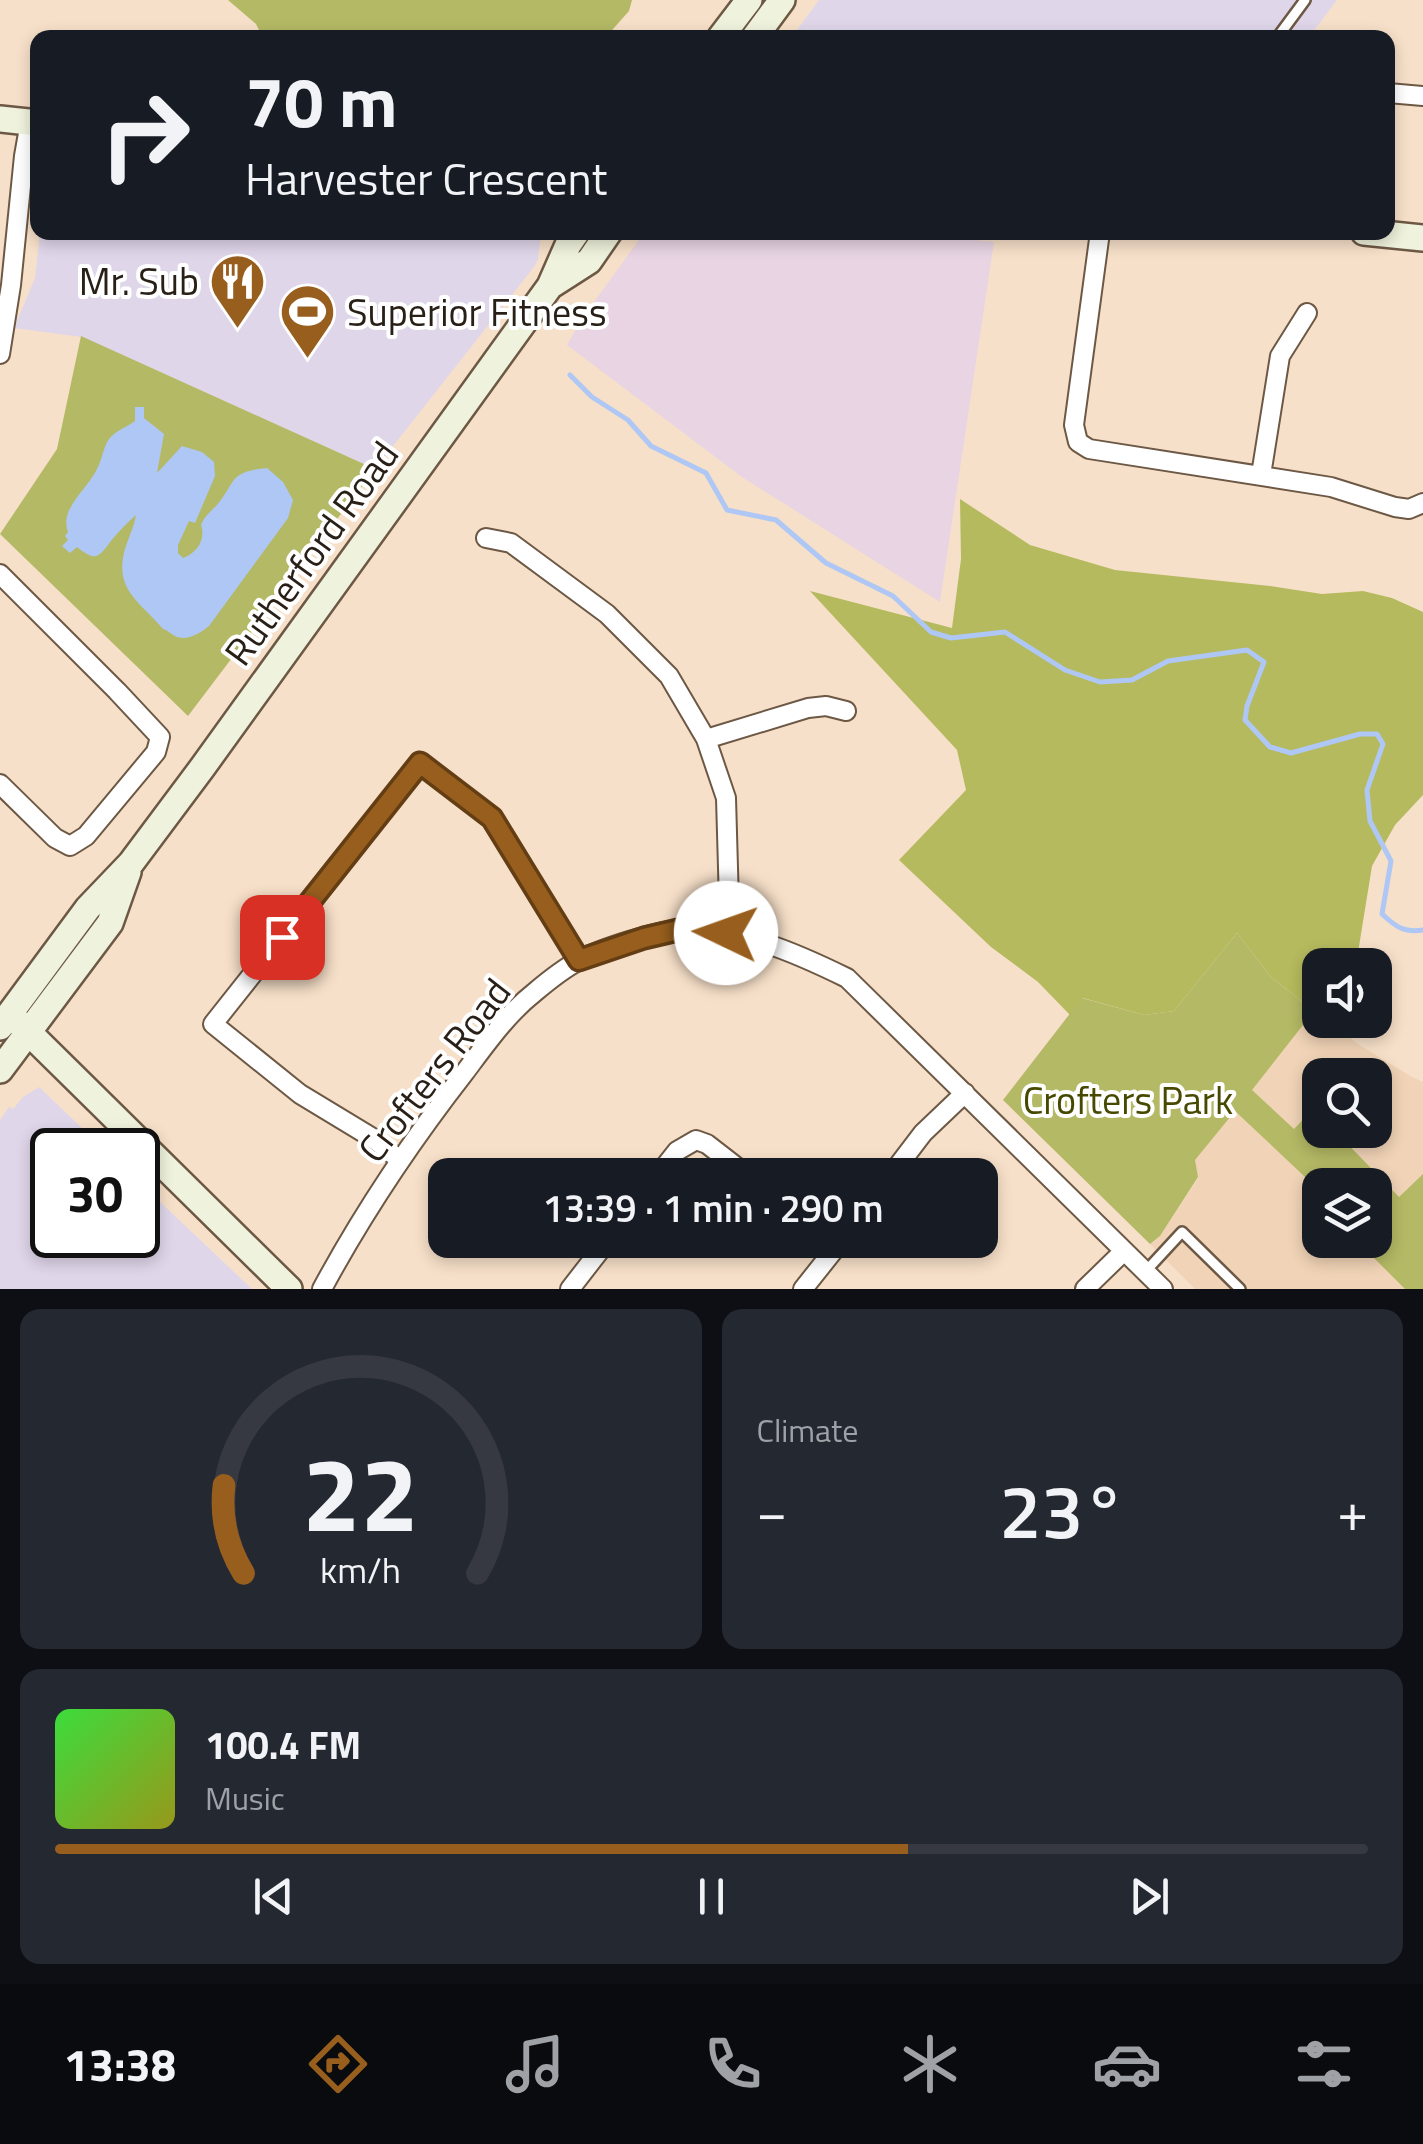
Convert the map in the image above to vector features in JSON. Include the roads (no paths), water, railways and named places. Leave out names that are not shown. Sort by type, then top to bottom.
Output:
[{"type":"main road","points":[[726,30],[748,0]]},
{"type":"main road","points":[[760,30],[782,0]]},
{"type":"main road","points":[[0,119],[30,123]]},
{"type":"main road","points":[[1395,235],[1423,238]]},
{"type":"main road","points":[[534,308],[561,240]]},
{"type":"main road","name":"Rutherford Road","points":[[0,1070],[10,1019],[110,923],[131,863],[550,286],[571,240]]},
{"type":"main road","name":"Rutherford Road","points":[[550,286],[589,262],[604,240]]},
{"type":"main road","points":[[10,1019],[289,1289]]},
{"type":"street","points":[[1395,94],[1423,96]]},
{"type":"street","points":[[0,354],[24,156],[30,136]]},
{"type":"street","points":[[1099,240],[1074,425],[1078,442],[1089,449],[1331,486],[1395,507],[1409,509],[1423,503]]},
{"type":"street","points":[[1261,476],[1280,356],[1306,313]]},
{"type":"street","points":[[486,538],[511,544],[607,614],[669,676],[706,739],[726,798],[726,933]]},
{"type":"street","points":[[0,574],[160,737],[156,752],[86,836],[70,846],[55,838],[0,784]]},
{"type":"street","points":[[706,739],[808,708],[826,706],[846,711]]},
{"type":"street","points":[[400,1160],[300,1094],[212,1024],[420,763],[492,818],[579,960]]},
{"type":"street","name":"Crofters Road","points":[[322,1289],[400,1160],[516,1009],[579,960],[678,930],[751,938],[796,953],[847,978],[1162,1289]]},
{"type":"street","points":[[904,1158],[965,1093]]},
{"type":"street","points":[[671,1158],[696,1140],[726,1158]]},
{"type":"street","points":[[1085,1289],[1124,1251]]},
{"type":"street","points":[[570,1289],[594,1258]]},
{"type":"street","points":[[803,1289],[825,1258]]},
{"type":"lane","points":[[1282,30],[1305,0]]},
{"type":"lane","points":[[1146,1272],[1182,1232],[1240,1289]]},
{"type":"water","points":[[135,407],[144,407],[144,418],[164,434],[157,473],[182,446],[202,452],[214,462],[215,476],[195,523],[189,521],[178,545],[183,558],[199,545],[201,525],[239,475],[267,468],[283,482],[293,500],[288,518],[209,626],[189,637],[180,638],[163,629],[127,587],[122,566],[136,515],[96,556],[77,547],[70,553],[62,546],[68,540],[66,523],[71,507],[93,476],[109,439],[135,421]]},
{"type":"waterway","points":[[570,375],[592,397],[628,420],[651,446],[706,473],[727,510],[776,520],[826,563],[893,596],[931,632],[951,638],[1005,632],[1065,670],[1100,682],[1132,680],[1168,661],[1247,650],[1264,662],[1245,720],[1270,747],[1291,753],[1360,734],[1377,734],[1383,744],[1367,790],[1370,821],[1391,861],[1382,914],[1401,928],[1423,930]]},
{"type":"place","name":"Mr. Sub","points":[[238,330]]},
{"type":"place","name":"Superior Fitness","points":[[308,361]]},
{"type":"park label","name":"Crofters Park","points":[[1128,1100]]}]
